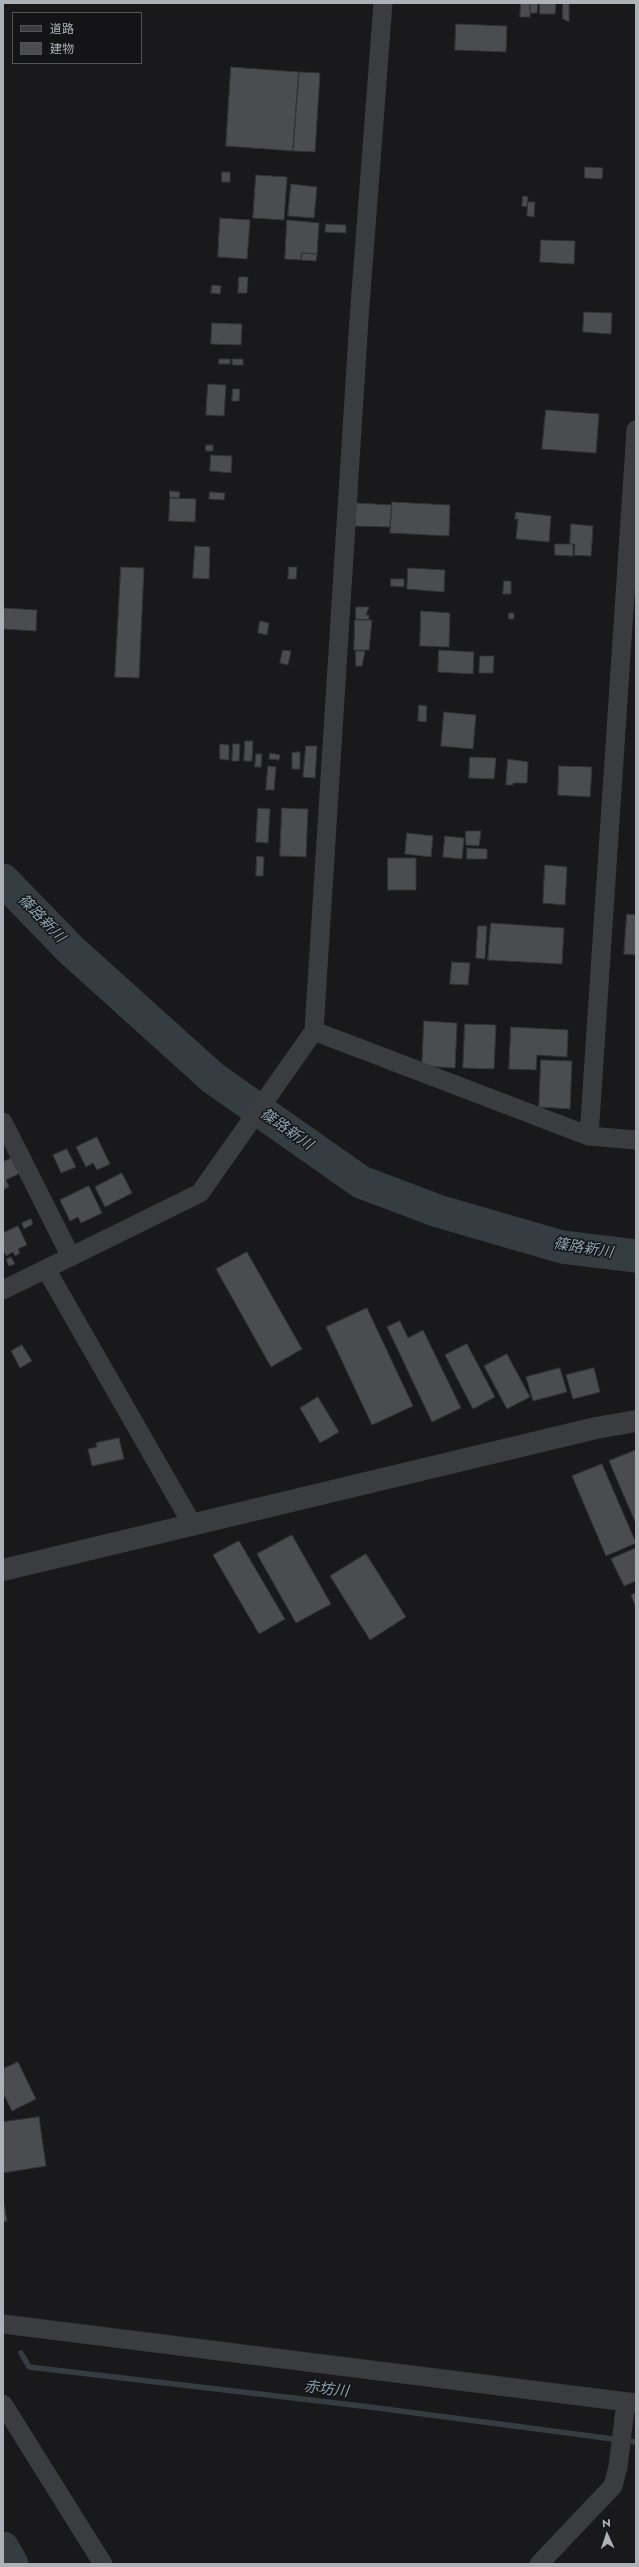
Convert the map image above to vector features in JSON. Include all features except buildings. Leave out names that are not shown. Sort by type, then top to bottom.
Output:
[{"type":"street","points":[[3,1290],[200,1193],[314,1031],[359,319],[383,3]]},
{"type":"street","points":[[589,1136],[636,430]]},
{"type":"street","points":[[314,1031],[589,1136],[636,1140]]},
{"type":"street","points":[[3,1122],[71,1257]]},
{"type":"street","points":[[46,1269],[192,1524]]},
{"type":"street","points":[[3,1570],[596,1428],[636,1422]]},
{"type":"street","points":[[3,2324],[631,2403],[623,2428],[613,2486],[539,2564]]},
{"type":"street","points":[[3,2404],[103,2564]]},
{"type":"waterway","name":"篠路新川","points":[[3,880],[71,950],[213,1078],[361,1182],[438,1211],[562,1247],[636,1256]]},
{"type":"waterway","name":"赤坊川","points":[[21,2353],[29,2367],[370,2407],[636,2442]]},
{"type":"waterway","points":[[3,2548],[12,2564]]}]
